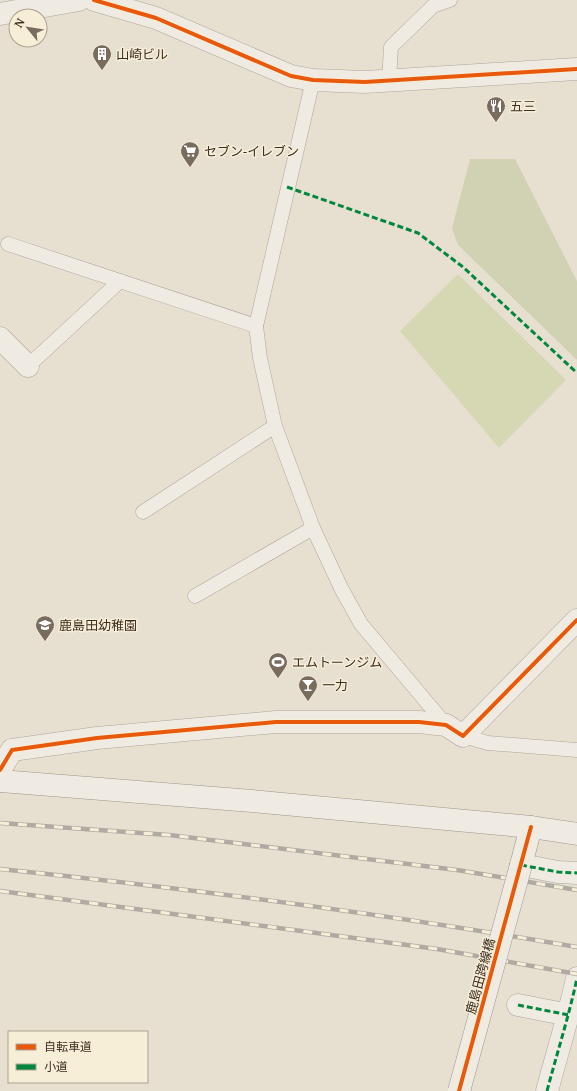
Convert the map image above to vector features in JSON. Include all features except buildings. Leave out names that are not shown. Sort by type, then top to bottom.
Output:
[{"type":"street","points":[[0,14],[79,0]]},
{"type":"street","points":[[94,0],[156,18],[291,76],[313,80],[389,81],[577,69]]},
{"type":"street","points":[[0,338],[28,366]]},
{"type":"street","points":[[0,770],[12,750],[97,738],[276,722],[419,722],[455,731],[577,620]]},
{"type":"street","points":[[9,782],[252,801],[531,827],[577,834]]},
{"type":"street","name":"鹿島田跨線橋","points":[[459,1091],[531,827]]},
{"type":"street","points":[[521,866],[558,872],[577,873]]},
{"type":"street","points":[[547,1091],[563,1029],[569,1015],[577,978]]},
{"type":"street","points":[[518,1005],[569,1015]]},
{"type":"lane","points":[[389,81],[391,47],[433,6],[450,0]]},
{"type":"lane","points":[[313,80],[256,326],[260,358],[275,426],[313,528],[341,588],[361,624],[455,731],[488,744],[577,750]]},
{"type":"lane","points":[[8,244],[256,326]]},
{"type":"lane","points":[[28,366],[120,281]]},
{"type":"lane","points":[[143,512],[275,426]]},
{"type":"lane","points":[[195,596],[313,528]]},
{"type":"green space","points":[[470,159],[515,159],[577,281],[577,360],[458,245],[452,228]]},
{"type":"green space","points":[[458,274],[566,380],[499,448],[400,331]]},
{"type":"railway","points":[[0,823],[169,835],[457,870],[577,890]]},
{"type":"railway","points":[[0,869],[289,903],[577,947]]},
{"type":"railway","points":[[0,891],[437,949],[577,974]]},
{"type":"marked path","points":[[287,187],[418,233],[463,267],[577,373]]},
{"type":"marked path","points":[[521,865],[558,872],[577,873]]},
{"type":"marked path","points":[[547,1091],[577,978]]},
{"type":"marked path","points":[[518,1005],[569,1015]]},
{"type":"cycle path","points":[[94,0],[156,18],[291,76],[313,80],[365,82],[577,69]]},
{"type":"cycle path","points":[[0,770],[12,750],[97,738],[276,722],[419,722],[446,725],[463,736],[577,620]]},
{"type":"cycle path","points":[[459,1091],[531,827]]},
{"type":"place","name":"山崎ビル","points":[[102,71]]},
{"type":"place","name":"五三","points":[[496,123]]},
{"type":"place","name":"セブン-イレブン","points":[[190,168]]},
{"type":"place","name":"鹿島田幼稚園","points":[[45,642]]},
{"type":"place","name":"エムトーンジム","points":[[278,679]]},
{"type":"place","name":"一力","points":[[308,702]]}]
